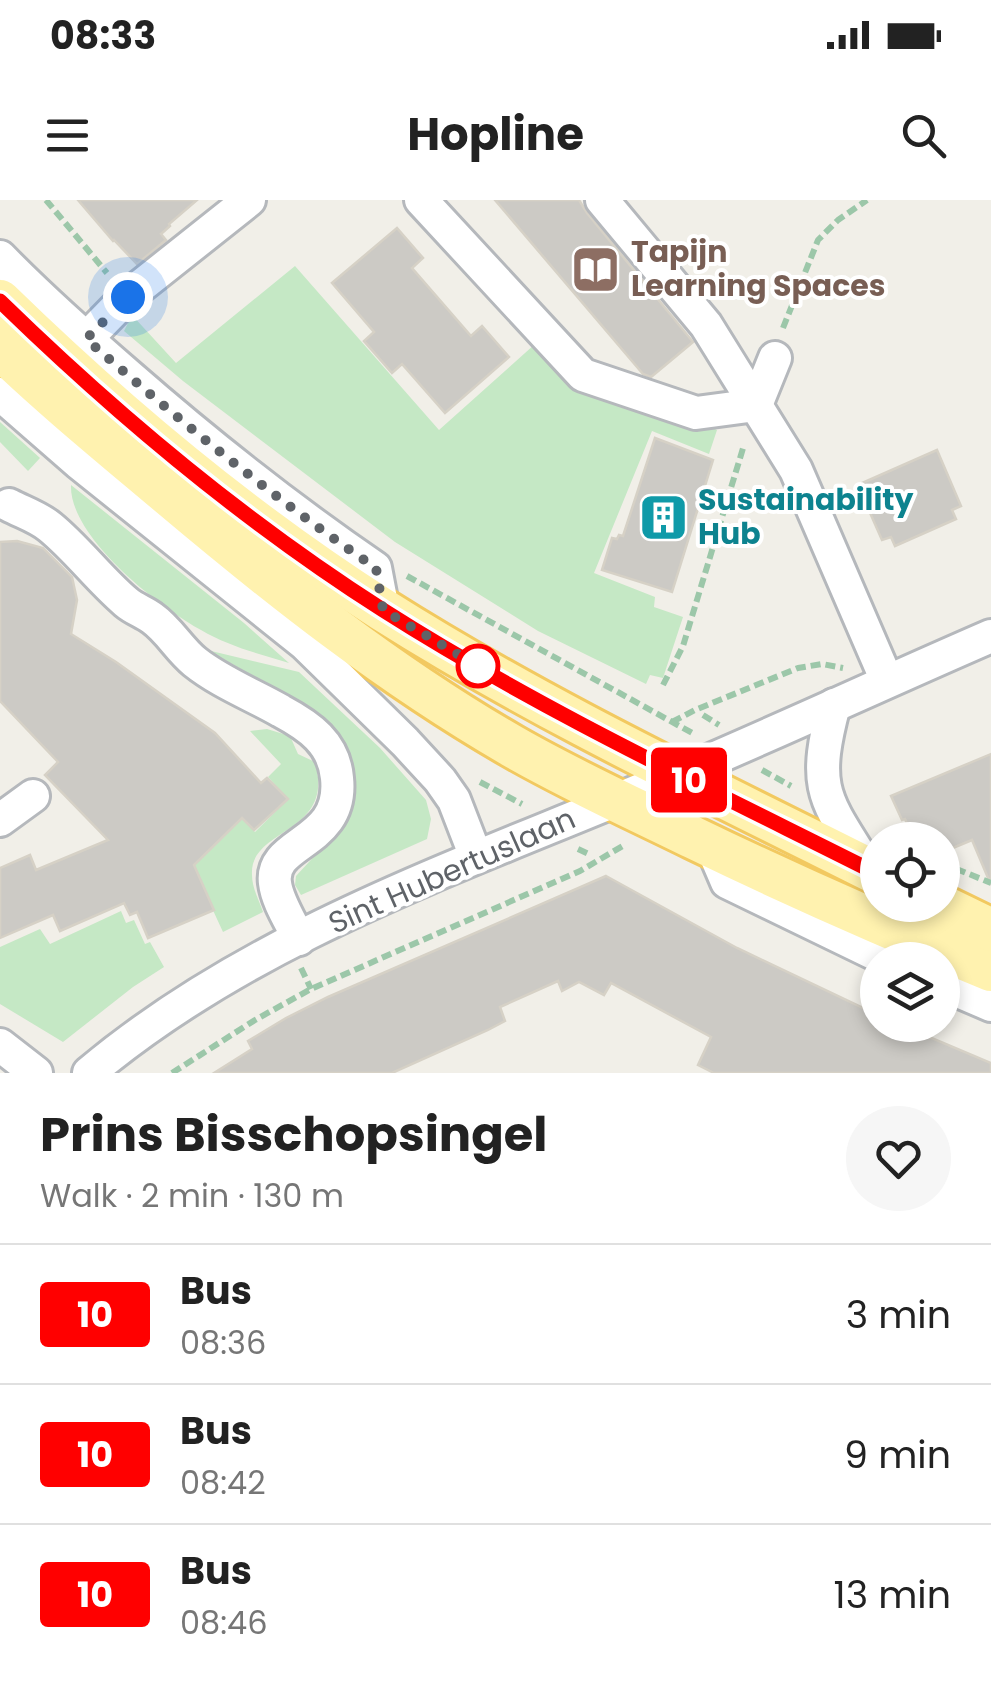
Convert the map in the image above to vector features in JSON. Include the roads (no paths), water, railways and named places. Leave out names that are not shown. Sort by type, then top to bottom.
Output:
[{"type":"main road","points":[[0,301],[190,468],[282,540],[383,610],[678,775],[860,865]]},
{"type":"main road","points":[[0,348],[265,575],[406,681],[510,745],[615,801],[991,970]]},
{"type":"main road","points":[[960,914],[990,928]]},
{"type":"street","points":[[86,339],[128,297],[248,200]]},
{"type":"street","points":[[421,200],[582,375],[696,413],[756,406]]},
{"type":"street","points":[[602,200],[706,325],[796,470],[887,681]]},
{"type":"street","points":[[0,258],[86,339],[232,462],[376,568],[383,610]]},
{"type":"street","points":[[756,406],[775,358]]},
{"type":"street","points":[[0,394],[79,464],[305,644],[440,780],[454,800],[476,856]]},
{"type":"street","points":[[9,506],[48,525],[121,598],[153,618],[195,662],[309,726],[324,742],[338,779],[332,815],[320,831],[286,854],[274,877],[299,938]]},
{"type":"street","points":[[265,575],[279,621]]},
{"type":"street","name":"Sint Hubertuslaan","points":[[90,1073],[178,1006],[299,938],[476,856],[767,737],[991,636]]},
{"type":"street","points":[[834,705],[823,750],[822,781],[829,806],[860,851]]},
{"type":"street","points":[[0,820],[33,796]]},
{"type":"street","points":[[712,847],[727,882],[860,947]]},
{"type":"street","points":[[960,992],[991,1005]]},
{"type":"street","points":[[0,1045],[36,1073]]},
{"type":"place","name":"Tapijn Learning Spaces","points":[[596,269]]},
{"type":"place","name":"Sustainability Hub","points":[[663,517]]}]
